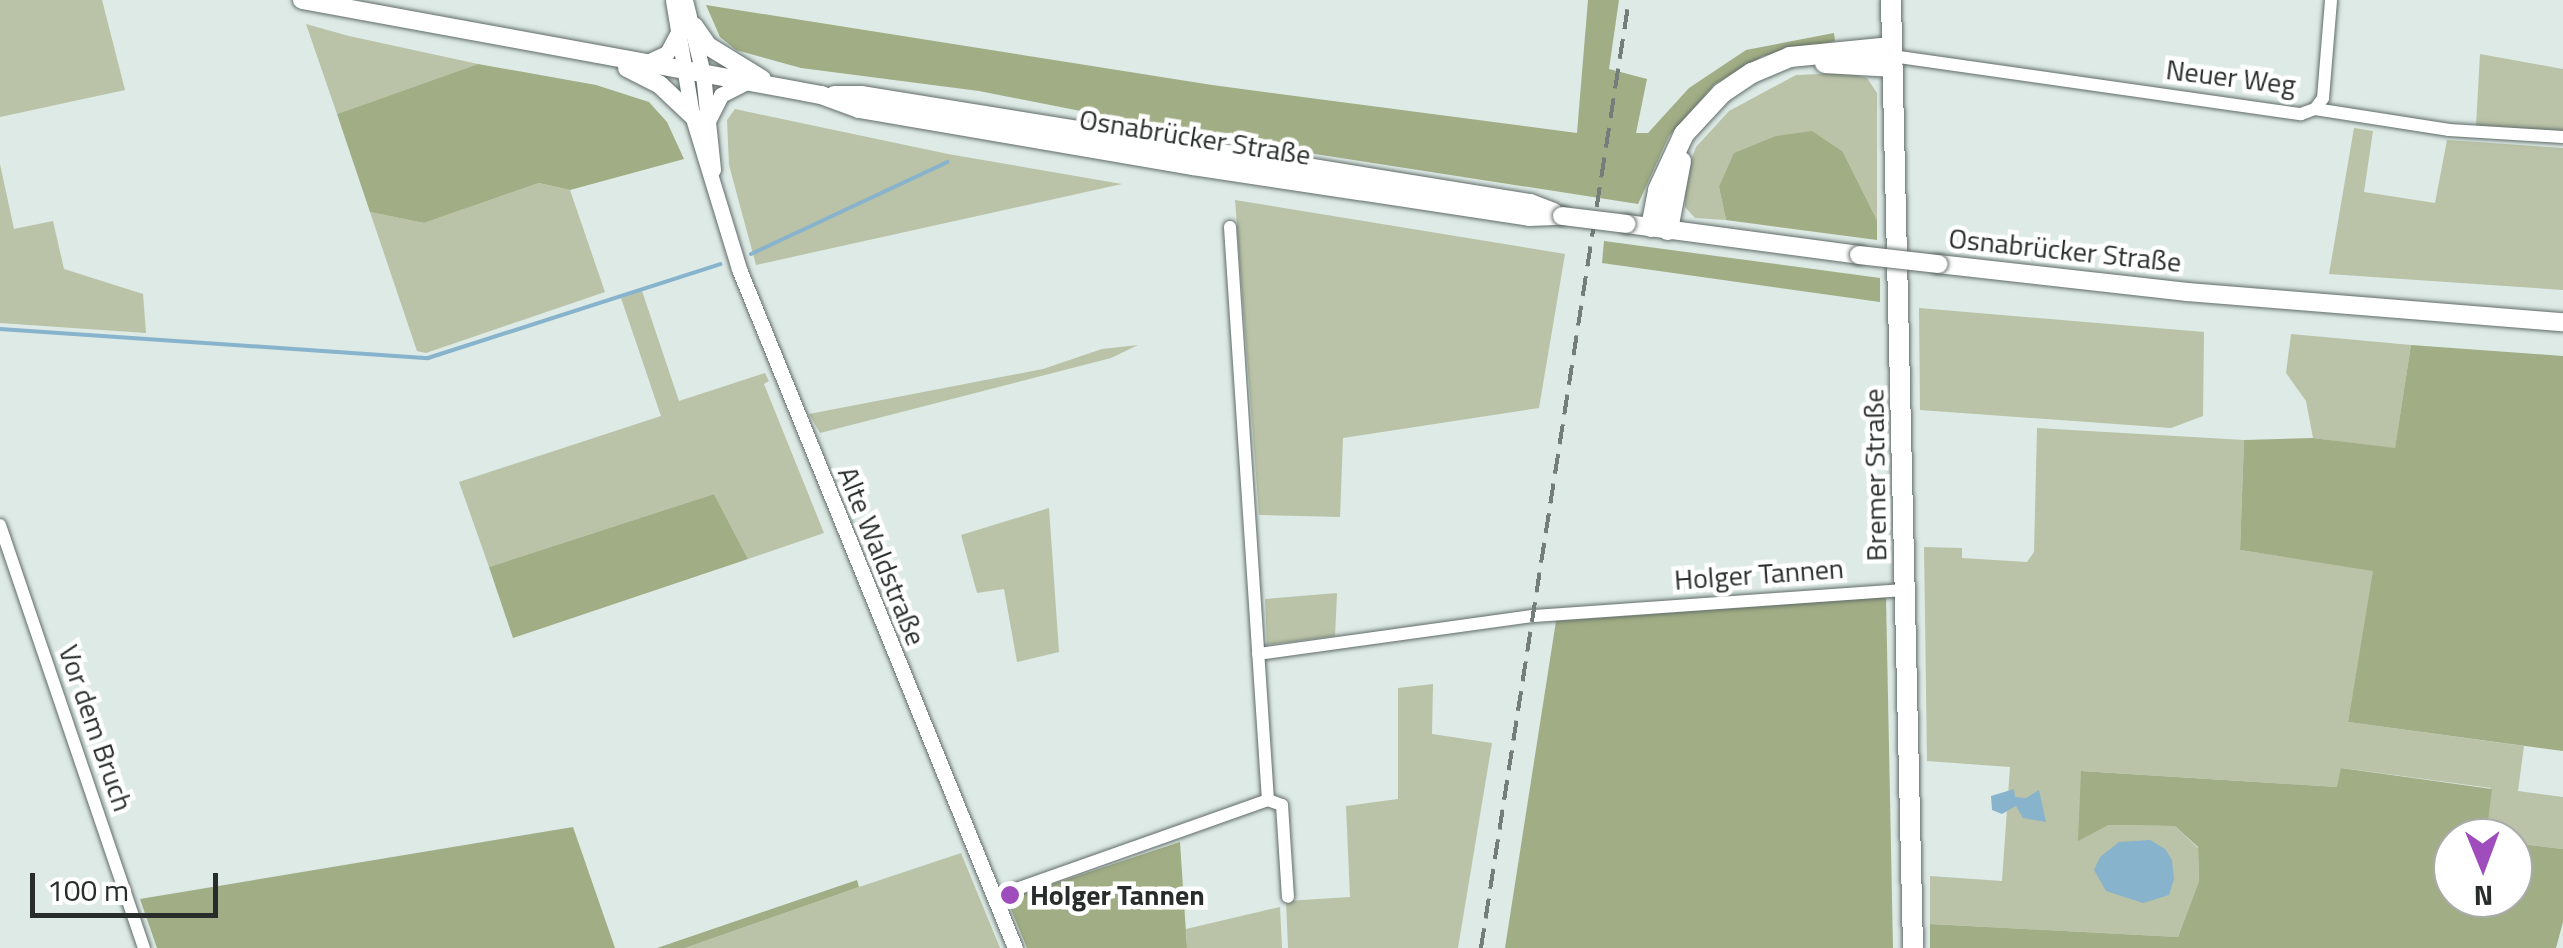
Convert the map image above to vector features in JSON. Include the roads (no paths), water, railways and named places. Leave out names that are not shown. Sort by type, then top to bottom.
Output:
[{"type":"main road","name":"Osnabrücker Straße","points":[[302,0],[821,95],[861,95],[1249,162],[1530,203],[1562,216],[1859,255],[2246,297],[2563,322]]},
{"type":"main road","name":"Bremer Straße","points":[[1892,0],[1913,948]]},
{"type":"main road","points":[[686,29],[780,88]]},
{"type":"main road","points":[[1659,229],[1677,171],[1694,137],[1728,99],[1790,65],[1892,56]]},
{"type":"main road","points":[[609,58],[660,85],[701,117]]},
{"type":"street","name":"Alte Waldstraße","points":[[673,0],[686,29]]},
{"type":"street","name":"Alte Waldstraße","points":[[685,0],[701,117],[735,258],[1014,948]]},
{"type":"street","points":[[2315,108],[2322,98],[2331,0]]},
{"type":"street","points":[[643,64],[667,53],[686,29]]},
{"type":"street","name":"Neuer Weg","points":[[1892,56],[2302,114],[2315,108],[2450,130],[2563,137]]},
{"type":"street","points":[[701,117],[721,94],[746,82]]},
{"type":"street","points":[[1230,227],[1268,800]]},
{"type":"street","name":"Vor dem Bruch","points":[[0,525],[144,948]]},
{"type":"street","name":"Holger Tannen","points":[[1258,654],[1533,616],[1906,590]]},
{"type":"street","points":[[994,897],[1268,800],[1282,805],[1288,897]]},
{"type":"water","points":[[2014,789],[2015,797],[2026,798],[2039,790],[2046,822],[2023,818],[2016,806],[2002,814],[1992,810],[1991,796]]},
{"type":"water","points":[[2150,840],[2165,849],[2172,860],[2174,879],[2169,895],[2143,903],[2106,891],[2094,870],[2100,857],[2119,842]]},
{"type":"waterway","points":[[751,254],[947,162]]},
{"type":"waterway","points":[[0,329],[428,358],[720,264]]},
{"type":"railway","points":[[1481,948],[1629,0]]},
{"type":"place","name":"Holger Tannen","points":[[1010,895]]}]
